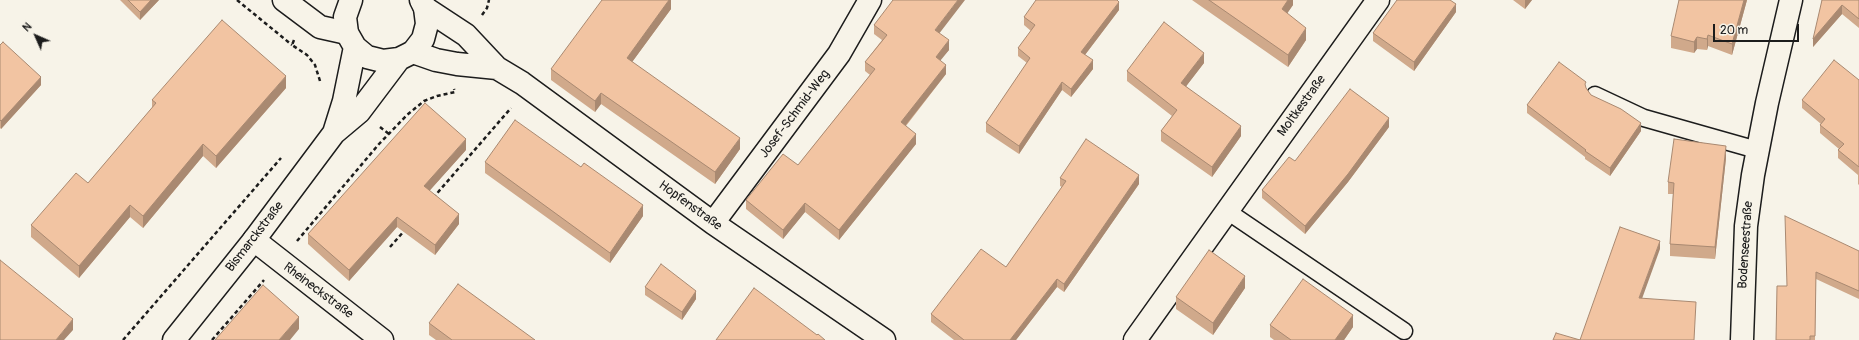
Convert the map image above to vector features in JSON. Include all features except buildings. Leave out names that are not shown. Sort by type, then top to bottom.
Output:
[{"type":"street","points":[[284,0],[320,28],[351,40],[367,56],[383,61],[406,56]]},
{"type":"street","name":"Bismarckstraße","points":[[334,133],[344,101],[351,40],[345,17],[351,0]]},
{"type":"street","name":"Josef-Schmid-Weg","points":[[713,223],[839,54],[870,0]]},
{"type":"street","name":"Moltkestraße","points":[[1135,340],[1378,0]]},
{"type":"street","name":"Bodenseestraße","points":[[1742,340],[1746,226],[1758,150],[1791,0]]},
{"type":"street","name":"Bismarckstraße","points":[[174,340],[254,240],[334,133],[359,112],[422,39],[427,24],[423,4]]},
{"type":"street","name":"Hopfenstraße","points":[[423,4],[466,35],[497,68],[522,83],[713,223],[884,340]]},
{"type":"street","name":"Hopfenstraße","points":[[406,56],[457,64],[497,68]]},
{"type":"street","name":"Rheineckstraße","points":[[254,240],[279,262],[382,340]]},
{"type":"lane","points":[[1596,95],[1644,118],[1758,150]]},
{"type":"lane","points":[[1227,211],[1404,331]]},
{"type":"path","points":[[237,0],[292,45]]},
{"type":"path","points":[[466,35],[488,8],[490,0]]},
{"type":"path","points":[[212,340],[379,144],[407,115],[424,101],[455,92],[452,78],[457,64]]},
{"type":"path","points":[[428,203],[512,106]]},
{"type":"path","points":[[123,340],[283,155]]},
{"type":"path","points":[[390,247],[406,229]]}]
